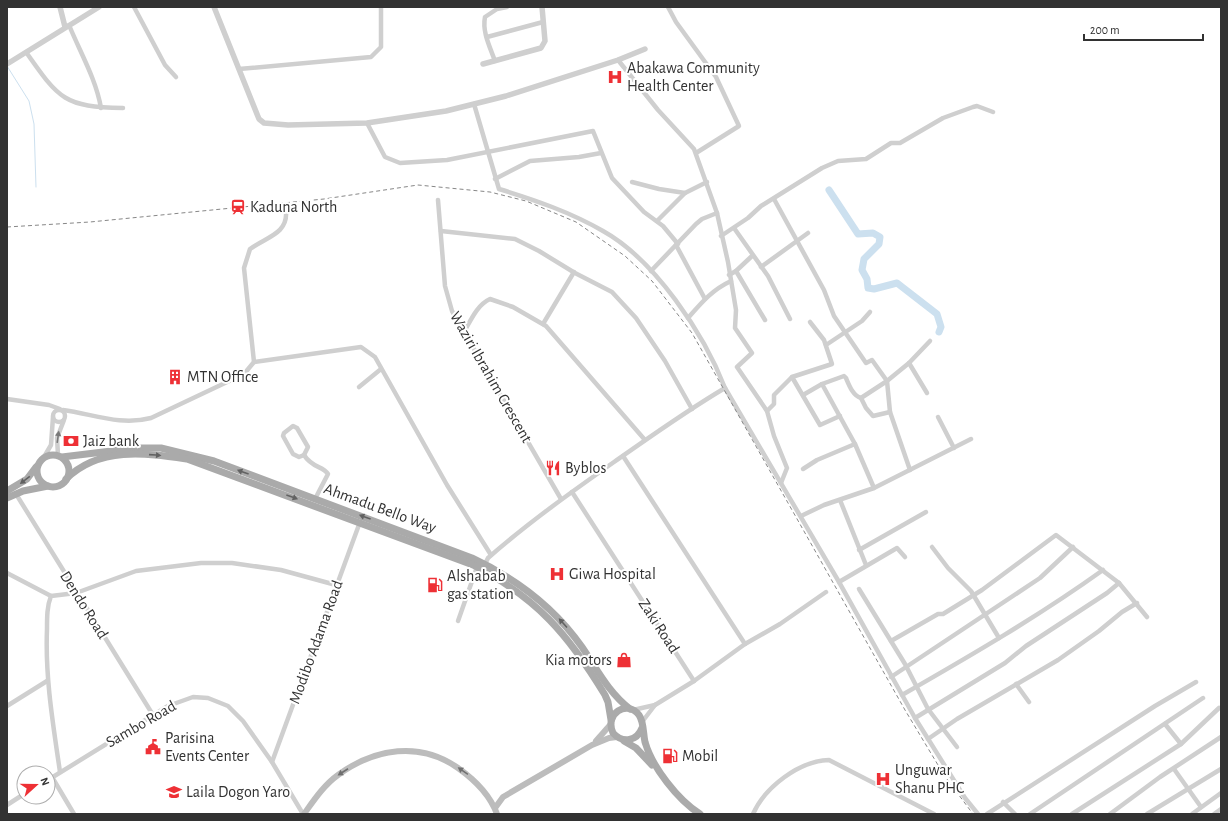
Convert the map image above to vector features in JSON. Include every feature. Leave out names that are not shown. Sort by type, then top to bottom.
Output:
[{"type":"main road","name":"Ahmadu Bello Way","points":[[60,456],[136,448],[161,448],[214,461],[457,552],[485,564],[525,588],[556,616],[581,646],[615,697],[632,709]]},
{"type":"main road","name":"Ahmadu Bello Way","points":[[66,479],[80,466],[97,458],[142,454],[187,459],[360,522],[477,567],[524,595],[539,608],[569,640],[605,695],[608,702],[611,722]]},
{"type":"main road","points":[[7,491],[33,474],[44,457],[50,455],[60,456],[68,467],[66,479],[60,485],[48,486],[16,494],[7,498]]},
{"type":"main road","points":[[38,465],[38,478],[48,486]]},
{"type":"main road","points":[[490,799],[503,797],[592,744],[607,731],[616,712],[625,708],[632,709],[639,715],[648,751],[667,781],[686,803],[700,814]]},
{"type":"main road","points":[[611,722],[620,738],[642,753],[669,790],[692,814]]},
{"type":"main road","points":[[592,744],[609,738],[632,739],[637,736],[642,725]]},
{"type":"main road","points":[[304,814],[318,794],[337,776],[352,766],[393,750],[422,752],[446,760],[471,777],[490,799],[496,811]]},
{"type":"main road","points":[[496,811],[503,797]]},
{"type":"street","points":[[60,7],[67,26],[97,86],[101,108]]},
{"type":"street","points":[[8,64],[99,7]]},
{"type":"street","points":[[134,7],[166,65],[176,77]]},
{"type":"street","points":[[214,7],[259,119],[264,123],[288,125],[367,123],[446,111],[506,96],[618,60],[645,49]]},
{"type":"street","points":[[239,69],[371,57],[381,47],[381,7]]},
{"type":"street","points":[[495,61],[487,37],[484,22],[485,17],[497,8],[507,7]]},
{"type":"street","points":[[483,64],[541,48],[544,45],[542,7]]},
{"type":"street","points":[[668,7],[676,22],[716,77],[740,126],[696,153]]},
{"type":"street","points":[[487,37],[543,22]]},
{"type":"street","points":[[26,52],[54,90],[66,98],[80,105],[101,108],[123,108]]},
{"type":"street","points":[[618,60],[644,93],[696,153],[717,213],[728,262],[736,310],[735,328],[752,353],[737,367],[767,411],[774,436],[787,468],[781,483]]},
{"type":"street","points":[[474,104],[499,189],[546,204],[604,231],[625,246],[651,271],[688,318],[709,354],[725,388],[877,648],[891,677],[965,798],[978,814]]},
{"type":"street","points":[[721,236],[758,210],[761,206],[822,168],[838,161],[866,160],[891,143],[900,143],[942,118],[977,106],[993,112]]},
{"type":"street","points":[[367,123],[385,157],[400,163],[447,160],[593,131],[612,178],[644,212],[657,221],[677,245],[705,299]]},
{"type":"street","points":[[495,179],[530,161],[579,157],[601,152]]},
{"type":"street","points":[[632,182],[659,189],[685,193]]},
{"type":"street","points":[[657,221],[685,193],[707,182]]},
{"type":"street","points":[[774,199],[796,242],[809,261],[824,290],[834,316],[866,363],[872,360],[887,381],[890,412],[910,470]]},
{"type":"street","name":"Waziri Ibrahim Crescent","points":[[438,200],[448,300],[452,311],[561,499]]},
{"type":"street","points":[[254,362],[244,268],[250,249],[282,228],[287,220],[286,211]]},
{"type":"street","points":[[651,271],[696,224],[706,217],[717,213]]},
{"type":"street","points":[[734,228],[752,256],[762,267],[778,294],[790,320]]},
{"type":"street","points":[[441,231],[515,239],[539,250],[574,272],[612,292],[636,318],[665,361],[692,409]]},
{"type":"street","points":[[762,267],[808,233]]},
{"type":"street","points":[[729,275],[736,271],[752,256]]},
{"type":"street","points":[[736,271],[765,320]]},
{"type":"street","points":[[545,325],[574,272]]},
{"type":"street","points":[[688,318],[697,306],[719,286],[731,281]]},
{"type":"street","points":[[464,332],[478,309],[484,302],[490,299],[513,307],[545,325],[645,440]]},
{"type":"street","points":[[826,345],[862,321],[870,312]]},
{"type":"street","points":[[767,411],[774,404],[774,395],[792,377],[832,364],[826,345],[810,322]]},
{"type":"street","points":[[861,398],[887,381],[909,363],[930,341]]},
{"type":"street","points":[[7,399],[44,405],[116,421],[142,421],[244,374],[254,362],[361,348],[374,357],[447,485],[491,555]]},
{"type":"street","points":[[909,363],[919,377],[927,393]]},
{"type":"street","points":[[359,387],[381,369]]},
{"type":"street","points":[[803,395],[822,384],[844,376],[853,392],[861,398],[866,408],[873,416],[890,412]]},
{"type":"street","points":[[792,377],[820,425],[840,416]]},
{"type":"street","points":[[822,384],[855,444],[874,488]]},
{"type":"street","points":[[485,564],[491,555],[526,525],[561,499],[645,440],[725,388]]},
{"type":"street","points":[[44,405],[51,409],[57,422],[64,419]]},
{"type":"street","points":[[44,457],[51,445],[53,416],[55,411],[61,410]]},
{"type":"street","points":[[61,410],[64,419]]},
{"type":"street","points":[[60,456],[57,438],[64,419],[68,414],[76,413]]},
{"type":"street","points":[[938,417],[954,448]]},
{"type":"street","points":[[292,427],[297,428],[307,443],[308,447],[304,455],[299,457],[295,456],[283,436],[284,433],[292,427]]},
{"type":"street","points":[[801,516],[874,488],[971,439]]},
{"type":"street","points":[[803,469],[817,460],[855,444]]},
{"type":"street","points":[[304,455],[311,464],[328,473],[315,499]]},
{"type":"street","points":[[623,456],[745,644]]},
{"type":"street","name":"Zaki Road","points":[[572,492],[694,681]]},
{"type":"street","name":"Dendo Road","points":[[16,494],[153,715]]},
{"type":"street","points":[[840,500],[866,565]]},
{"type":"street","points":[[859,550],[926,512]]},
{"type":"street","name":"Modibo Adama Road","points":[[272,762],[360,522]]},
{"type":"street","points":[[891,641],[938,614],[943,614],[974,595],[1056,535],[1119,583],[1147,617]]},
{"type":"street","points":[[932,547],[948,568],[974,595],[987,614],[1000,638]]},
{"type":"street","points":[[891,677],[1040,578],[1073,547]]},
{"type":"street","points":[[839,582],[897,548],[905,557]]},
{"type":"street","points":[[7,573],[51,596],[76,593],[136,570],[201,563],[232,563],[281,570],[336,585]]},
{"type":"street","points":[[458,621],[477,567]]},
{"type":"street","points":[[902,695],[1000,638],[1077,589],[1103,570]]},
{"type":"street","points":[[915,718],[1005,663],[1026,646],[1107,593],[1119,583]]},
{"type":"street","points":[[859,589],[891,641],[928,709],[957,747]]},
{"type":"street","points":[[632,709],[655,705],[694,681],[745,644],[780,624],[826,592]]},
{"type":"street","points":[[51,596],[48,603],[46,644],[47,681],[60,772]]},
{"type":"street","points":[[928,739],[943,728],[1058,660],[1099,631],[1122,612],[1137,603]]},
{"type":"street","points":[[7,706],[47,681]]},
{"type":"street","points":[[987,814],[1003,802],[1155,706],[1196,682]]},
{"type":"street","points":[[1016,684],[1029,702]]},
{"type":"street","name":"Sambo Road","points":[[56,774],[153,715],[179,701],[193,697],[208,698],[218,700],[228,706],[243,721],[272,762],[304,814]]},
{"type":"street","points":[[1030,814],[1203,698]]},
{"type":"street","points":[[642,725],[655,705]]},
{"type":"street","points":[[1072,814],[1181,744],[1219,708]]},
{"type":"street","points":[[1165,724],[1181,744]]},
{"type":"street","points":[[1110,814],[1221,737]]},
{"type":"street","points":[[753,814],[758,803],[775,784],[802,767],[821,760],[829,760],[934,814]]},
{"type":"street","points":[[1174,769],[1201,807]]},
{"type":"street","points":[[1147,814],[1221,769]]},
{"type":"street","points":[[56,787],[74,814]]},
{"type":"street","points":[[1192,814],[1221,793]]},
{"type":"street","points":[[7,805],[16,799]]},
{"type":"street","points":[[1003,802],[1015,814]]},
{"type":"street","points":[[1214,814],[1221,809]]},
{"type":"waterway","points":[[7,66],[29,101],[34,124],[36,187]]},
{"type":"waterway","points":[[829,190],[858,234],[873,233],[880,237],[879,244],[864,259],[862,270],[867,279],[868,288],[874,289],[897,283],[937,314],[941,327],[939,332]]},
{"type":"railway","points":[[7,227],[90,222],[324,199],[418,185],[490,192],[526,201],[576,222],[625,256],[652,281],[692,333],[905,710],[944,775],[973,814]]},
{"type":"place","name":"Abakawa Community Health Center","points":[[615,77]]},
{"type":"place","name":"Kaduna North","points":[[238,207]]},
{"type":"place","name":"MTN Office","points":[[175,377]]},
{"type":"place","name":"Jaiz bank","points":[[71,441]]},
{"type":"place","name":"Byblos","points":[[553,468]]},
{"type":"place","name":"Giwa Hospital","points":[[557,574]]},
{"type":"place","name":"Alshabab gas station","points":[[435,585]]},
{"type":"place","name":"Kia motors","points":[[624,660]]},
{"type":"place","name":"Parisina Events Center","points":[[153,747]]},
{"type":"place","name":"Mobil","points":[[670,756]]},
{"type":"place","name":"Unguwar Shanu PHC","points":[[883,779]]},
{"type":"place","name":"Laila Dogon Yaro","points":[[174,792]]}]
